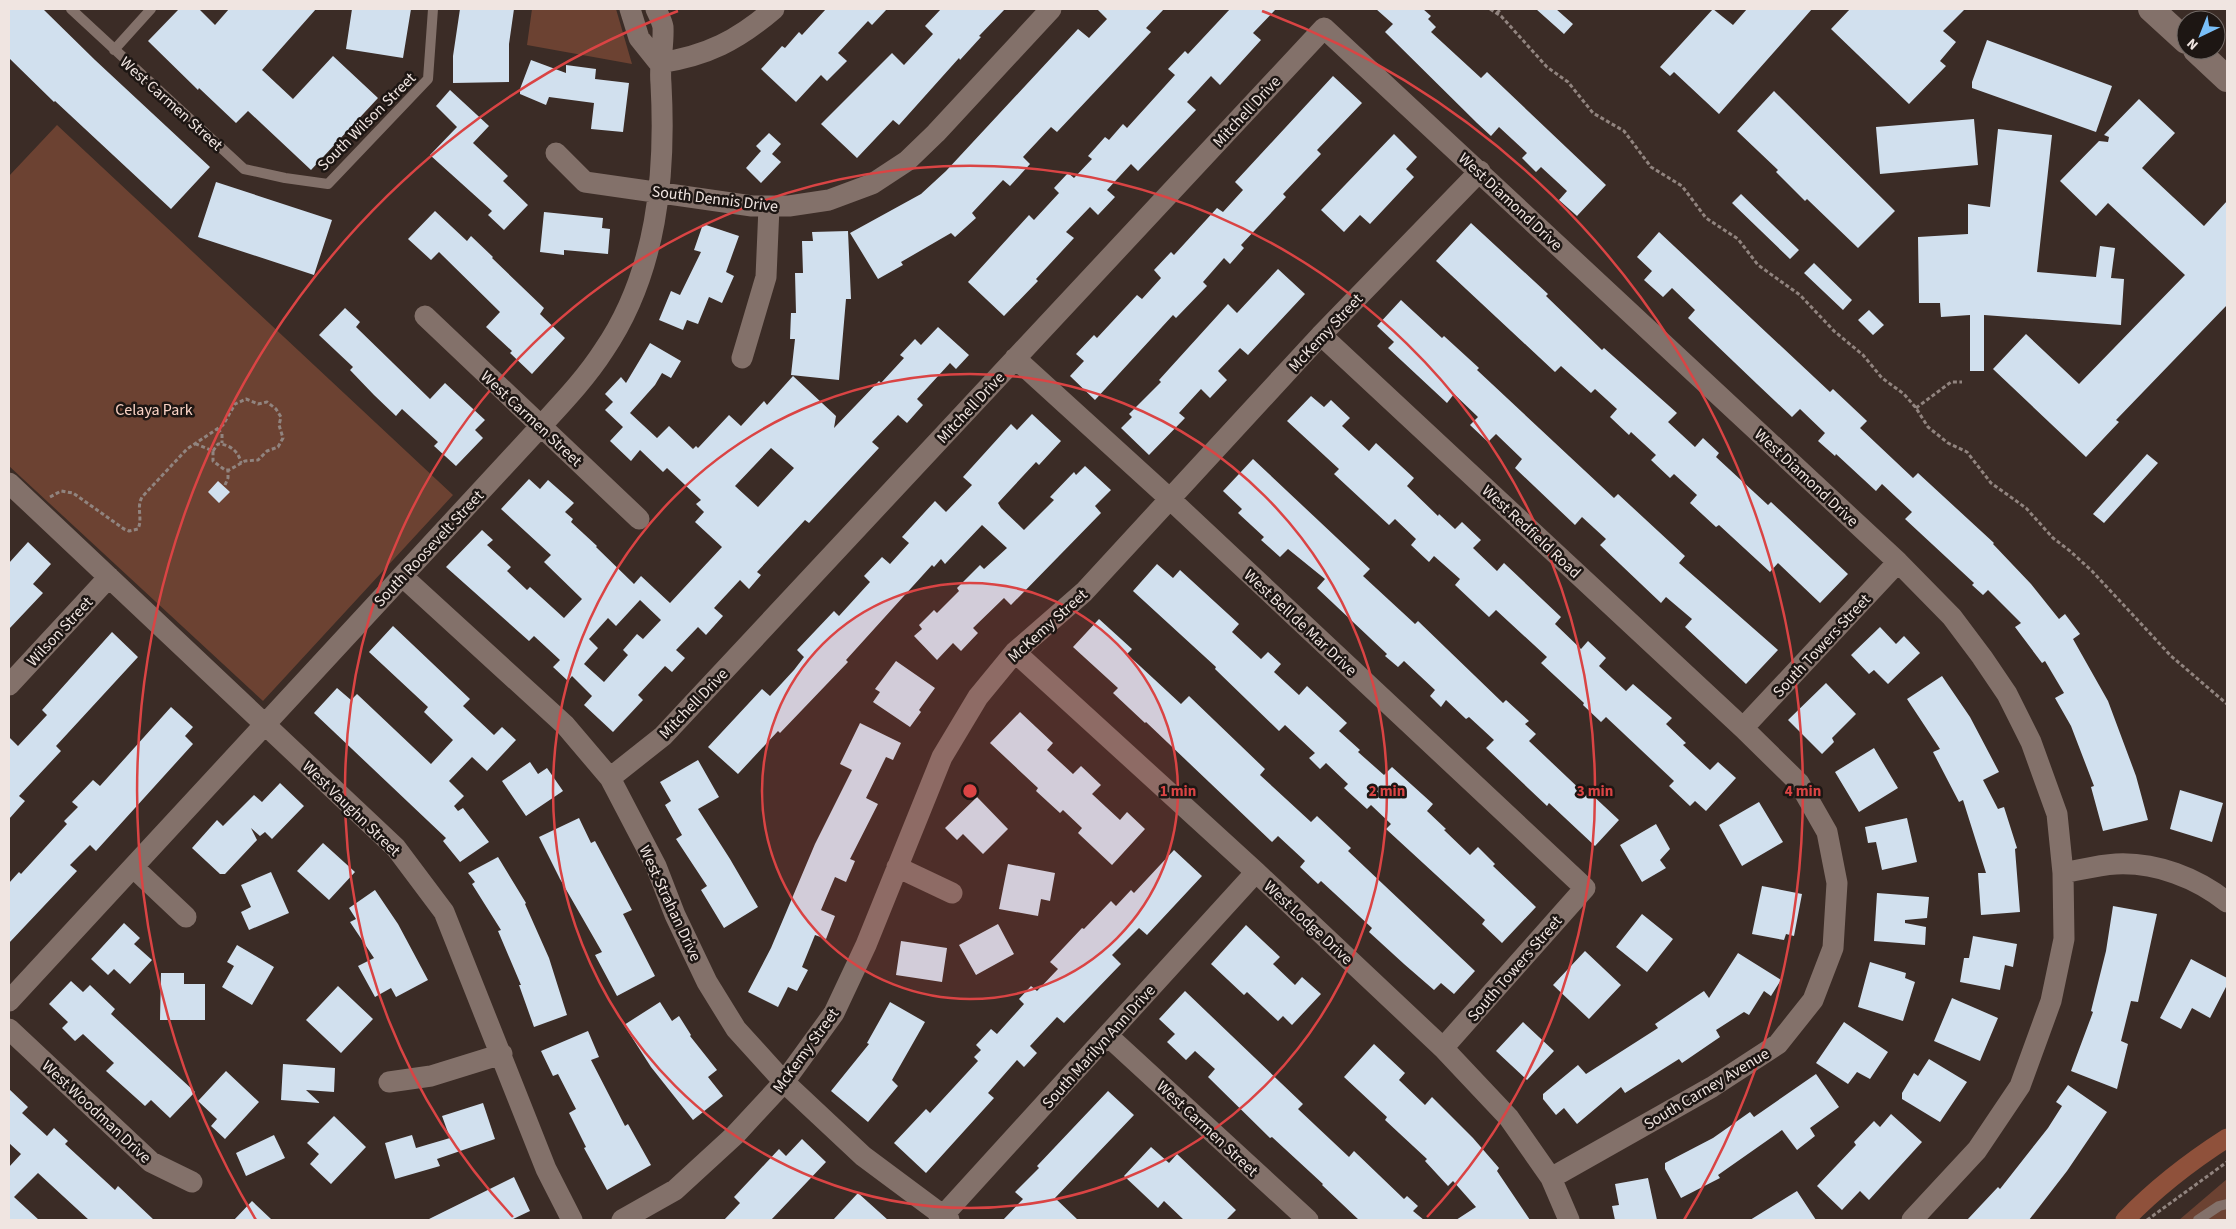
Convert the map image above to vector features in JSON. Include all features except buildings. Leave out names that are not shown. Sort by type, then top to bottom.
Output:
[{"type":"street","points":[[630,9],[639,38],[659,63]]},
{"type":"street","points":[[656,9],[663,25],[659,63],[663,123],[663,160],[660,192]]},
{"type":"street","points":[[659,63],[682,60],[708,52],[752,28],[774,9]]},
{"type":"street","name":"South Dennis Drive","points":[[556,153],[585,182],[769,207],[809,204],[829,200],[872,184],[892,172],[936,133],[1051,9]]},
{"type":"street","points":[[2151,9],[2176,32]]},
{"type":"street","name":"West Diamond Drive","points":[[1324,28],[1480,171],[1898,562],[1952,617],[1982,657],[2007,694],[2031,742],[2057,814],[2062,873],[2064,939],[2051,1001],[2020,1086],[1977,1150],[1912,1220]]},
{"type":"street","name":"Mitchell Drive","points":[[610,778],[662,736],[1324,28]]},
{"type":"street","points":[[2207,60],[2227,79]]},
{"type":"street","name":"McKemy Street","points":[[622,1220],[675,1190],[735,1135],[784,1082],[834,1013],[866,946],[942,757],[978,697],[1015,652],[1084,592],[1321,335],[1480,171]]},
{"type":"street","name":"South Roosevelt Street","points":[[9,1001],[571,393],[598,358],[619,325],[632,297],[650,246],[660,192]]},
{"type":"street","points":[[742,358],[766,277],[769,207]]},
{"type":"street","name":"West Carmen Street","points":[[424,316],[639,519]]},
{"type":"street","name":"West Redfield Road","points":[[1321,335],[1743,728]]},
{"type":"street","name":"West Bell de Mar Drive","points":[[1016,358],[1585,888]]},
{"type":"street","name":"West Vaughn Street","points":[[9,483],[396,848],[444,912],[502,1054],[546,1169],[572,1220]]},
{"type":"street","name":"South Towers Street","points":[[1743,728],[1898,562]]},
{"type":"street","name":"West Strahan Drive","points":[[402,576],[565,725],[610,778],[656,866],[675,915],[707,982],[736,1029],[784,1082],[863,1156],[944,1219]]},
{"type":"street","name":"Wilson Street","points":[[9,685],[109,577]]},
{"type":"street","name":"West Lodge Drive","points":[[1015,652],[1256,872],[1444,1048],[1509,1118],[1551,1178],[1569,1220]]},
{"type":"street","name":"South Carney Avenue","points":[[1551,1178],[1712,1087],[1778,1044],[1813,1000],[1833,948],[1837,883],[1828,832],[1799,783],[1743,728]]},
{"type":"street","points":[[2062,873],[2116,864],[2150,867],[2193,879],[2227,902]]},
{"type":"street","points":[[133,867],[186,917]]},
{"type":"street","points":[[897,867],[952,893]]},
{"type":"street","name":"South Marilyn Ann Drive","points":[[944,1219],[1256,872]]},
{"type":"street","name":"South Towers Street","points":[[1444,1048],[1585,888]]},
{"type":"street","name":"West Woodman Drive","points":[[9,1029],[151,1162],[192,1182]]},
{"type":"street","name":"West Carmen Street","points":[[1108,1036],[1308,1220]]},
{"type":"street","points":[[389,1082],[431,1076],[502,1054]]},
{"type":"lane","name":"West Carmen Street","points":[[71,9],[244,169],[285,178]]},
{"type":"lane","points":[[114,50],[151,9]]},
{"type":"lane","name":"South Wilson Street","points":[[285,178],[328,184],[428,79],[433,9]]},
{"type":"lane","points":[[2198,1220],[2219,1206],[2227,1204]]},
{"type":"path","points":[[1490,9],[1497,13],[1532,53],[1568,82],[1593,113],[1624,131],[1651,167],[1682,186],[1706,218],[1738,239],[1758,265],[1800,295],[1834,331],[1863,355],[1882,378],[1904,394],[1928,427],[1948,443],[1966,452],[1991,483],[2026,508],[2053,538],[2070,550],[2092,571],[2171,656],[2227,704]]},
{"type":"path","points":[[1497,13],[1501,9]]},
{"type":"path","points":[[1916,408],[1951,382],[1962,382]]},
{"type":"path","points":[[38,511],[53,495],[66,491],[73,493],[124,529],[129,531],[138,529],[140,522],[138,507],[142,497],[187,449],[227,420],[235,404],[246,400],[258,404],[267,402],[279,413],[279,425],[283,438],[278,447],[267,451],[258,460],[241,463],[228,470]]},
{"type":"path","points":[[218,428],[222,434],[222,443]]},
{"type":"path","points":[[228,470],[213,461],[213,450],[218,444],[222,443],[233,448],[241,463]]},
{"type":"path","points":[[196,444],[213,450]]},
{"type":"path","points":[[225,485],[228,478],[228,470]]},
{"type":"path","points":[[2147,1220],[2227,1162]]},
{"type":"green space","points":[[532,9],[616,9],[632,64],[527,45]]},
{"type":"green space","name":"Celaya Park","points":[[57,125],[453,495],[263,701],[9,466],[9,176]]},
{"type":"green space","points":[[2227,1179],[2227,1220],[2179,1220]]},
{"type":"waterway","points":[[2125,1220],[2174,1176],[2227,1138]]}]
